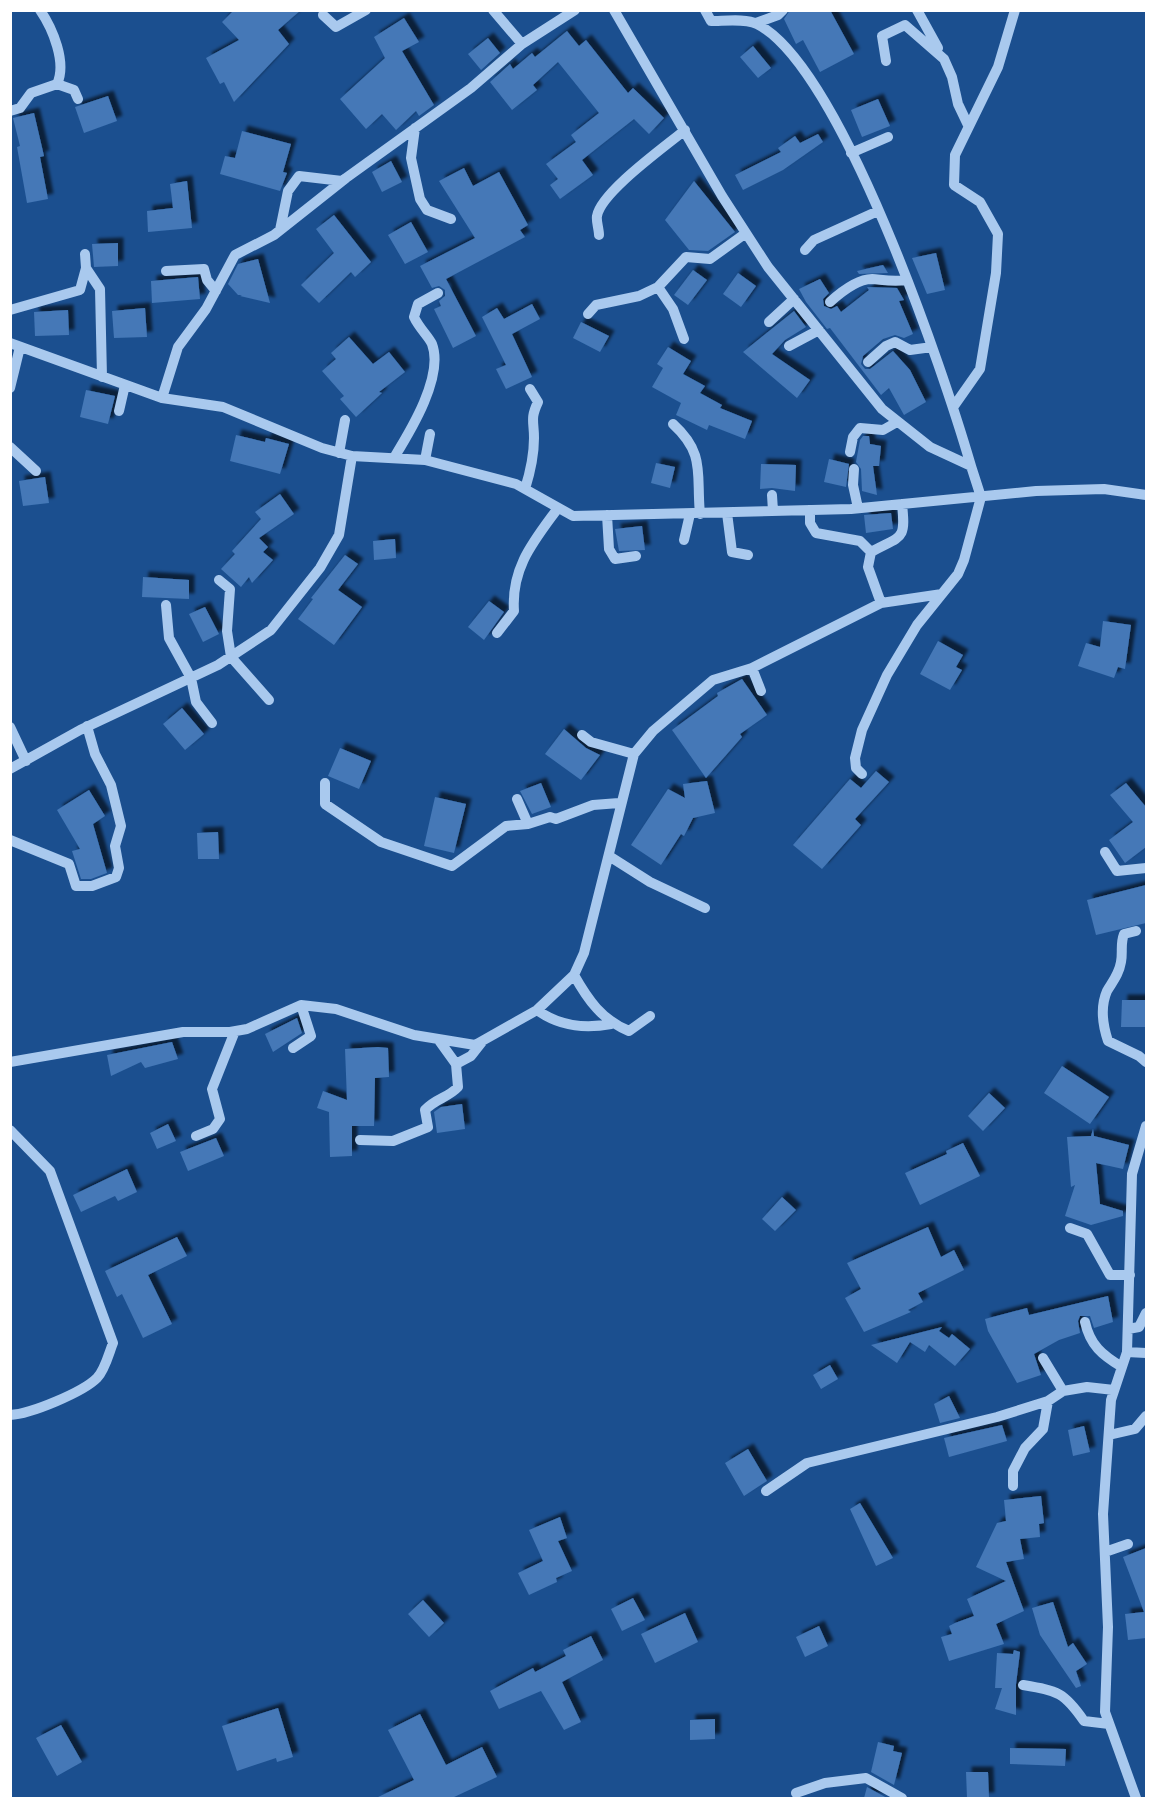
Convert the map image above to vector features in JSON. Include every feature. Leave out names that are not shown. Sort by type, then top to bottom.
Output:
[{"type":"street","points":[[40,10],[61,57],[61,77],[57,84]]},
{"type":"street","points":[[323,15],[336,27],[366,10]]},
{"type":"street","points":[[493,10],[522,44]]},
{"type":"street","points":[[162,398],[178,347],[216,291],[235,255],[280,230],[342,181],[471,88],[522,44],[575,10]]},
{"type":"street","points":[[614,10],[768,267],[863,387],[897,422],[930,447],[971,466]]},
{"type":"street","points":[[705,10],[711,21],[756,23],[778,15],[783,10]]},
{"type":"street","points":[[916,10],[944,59],[952,77],[957,104],[968,125]]},
{"type":"street","points":[[954,406],[980,369],[996,273],[998,234],[980,202],[954,185],[955,155],[998,67],[1015,10]]},
{"type":"street","points":[[756,23],[789,50],[816,89],[851,153],[878,211],[932,347],[954,406],[981,497],[958,574],[917,626],[887,675],[862,730],[855,759],[856,768],[862,774]]},
{"type":"street","points":[[886,61],[882,36],[905,25],[944,59]]},
{"type":"street","points":[[10,111],[20,108],[31,93],[57,84],[74,90],[78,99]]},
{"type":"street","points":[[415,128],[411,158],[420,199],[427,210],[451,219]]},
{"type":"street","points":[[599,235],[597,215],[606,198],[632,173],[686,130]]},
{"type":"street","points":[[851,153],[888,137]]},
{"type":"street","points":[[280,230],[288,190],[299,176],[342,181]]},
{"type":"street","points":[[805,250],[814,240],[878,211]]},
{"type":"street","points":[[588,314],[596,305],[618,302],[658,287],[686,257],[710,259],[746,233]]},
{"type":"street","points":[[10,310],[80,290],[86,268],[85,254]]},
{"type":"street","points":[[86,268],[100,289],[102,377]]},
{"type":"street","points":[[166,271],[204,269],[207,280],[216,291]]},
{"type":"street","points":[[830,302],[846,288],[870,279],[889,282],[906,280]]},
{"type":"street","points":[[658,287],[674,309],[684,339]]},
{"type":"street","points":[[395,456],[412,429],[423,405],[434,360],[432,343],[419,330],[414,317],[418,304],[438,293]]},
{"type":"street","points":[[769,322],[794,299]]},
{"type":"street","points":[[789,346],[819,330]]},
{"type":"street","points":[[868,362],[886,346],[895,342],[910,350],[932,347]]},
{"type":"street","points":[[10,388],[15,345],[162,398],[223,407],[339,453],[352,456],[395,456],[425,460],[516,484],[573,516],[858,508],[1104,489],[1146,495]]},
{"type":"street","points":[[119,411],[125,385]]},
{"type":"street","points":[[525,489],[532,466],[534,437],[531,415],[538,402],[530,388]]},
{"type":"street","points":[[339,453],[345,420]]},
{"type":"street","points":[[850,452],[853,437],[860,428],[883,430],[897,422]]},
{"type":"street","points":[[673,424],[699,458],[695,514],[684,540]]},
{"type":"street","points":[[425,460],[430,434]]},
{"type":"street","points":[[10,447],[36,471]]},
{"type":"street","points":[[10,769],[87,726],[231,657],[271,630],[320,568],[339,535],[352,456]]},
{"type":"street","points":[[854,469],[853,485],[858,508]]},
{"type":"street","points":[[772,495],[773,512]]},
{"type":"street","points":[[871,552],[900,537],[904,529],[902,504]]},
{"type":"street","points":[[497,633],[514,611],[513,595],[523,556],[558,508]]},
{"type":"street","points":[[810,510],[810,523],[816,533],[860,542],[871,552]]},
{"type":"street","points":[[727,513],[732,552],[748,555]]},
{"type":"street","points":[[607,515],[609,549],[615,560],[636,556]]},
{"type":"street","points":[[871,552],[868,567],[881,603]]},
{"type":"street","points":[[219,580],[230,590],[227,631],[231,657],[269,700]]},
{"type":"street","points":[[10,1062],[183,1032],[247,1029],[301,1005],[319,1005],[414,1035],[475,1045],[537,1010],[574,975],[584,953],[609,856],[619,803],[633,754],[653,730],[713,680],[752,668],[881,603],[921,595],[942,594]]},
{"type":"street","points":[[166,605],[169,638],[190,678],[196,702],[212,723]]},
{"type":"street","points":[[752,668],[761,691]]},
{"type":"street","points":[[10,840],[69,864],[76,886],[92,886],[116,877],[119,868],[115,846],[121,826],[111,785],[94,754],[87,726]]},
{"type":"street","points":[[10,727],[26,760]]},
{"type":"street","points":[[582,735],[591,742],[633,754]]},
{"type":"street","points":[[325,783],[325,804],[381,842],[452,866],[506,826],[528,824],[550,818],[556,819],[593,805],[619,803]]},
{"type":"street","points":[[517,799],[528,824]]},
{"type":"street","points":[[1106,852],[1117,871],[1146,868]]},
{"type":"street","points":[[609,856],[650,882],[705,908]]},
{"type":"street","points":[[1136,931],[1124,934],[1121,941],[1122,959],[1118,976],[1106,993],[1103,1026],[1108,1041],[1139,1056],[1146,1062]]},
{"type":"street","points":[[574,975],[586,995],[611,1024]]},
{"type":"street","points":[[293,1048],[311,1036],[301,1005]]},
{"type":"street","points":[[537,1010],[548,1018],[574,1026],[611,1024],[629,1031],[650,1016]]},
{"type":"street","points":[[196,1136],[213,1129],[219,1119],[212,1089],[235,1031]]},
{"type":"street","points":[[360,1140],[393,1141],[428,1127],[425,1110],[434,1099],[451,1095],[458,1087],[456,1064],[438,1039]]},
{"type":"street","points":[[456,1064],[471,1056],[484,1040]]},
{"type":"street","points":[[1136,1798],[1105,1713],[1108,1627],[1103,1514],[1111,1400],[1127,1352],[1132,1174],[1146,1126]]},
{"type":"street","points":[[10,1130],[50,1171],[113,1343],[98,1377],[56,1402],[24,1415],[10,1415]]},
{"type":"street","points":[[1070,1227],[1088,1234],[1110,1275],[1130,1275]]},
{"type":"street","points":[[1128,1329],[1139,1328],[1146,1313]]},
{"type":"street","points":[[1085,1322],[1088,1335],[1100,1354],[1122,1367]]},
{"type":"street","points":[[1127,1352],[1146,1353]]},
{"type":"street","points":[[1043,1358],[1063,1391]]},
{"type":"street","points":[[766,1491],[807,1463],[846,1452],[915,1439],[1048,1401],[1063,1391],[1087,1387],[1114,1390]]},
{"type":"street","points":[[1013,1486],[1013,1471],[1025,1448],[1042,1429],[1048,1401]]},
{"type":"street","points":[[1109,1435],[1135,1429],[1146,1416]]},
{"type":"street","points":[[1105,1552],[1128,1544]]},
{"type":"street","points":[[1023,1685],[1052,1690],[1069,1700],[1084,1721],[1109,1724]]},
{"type":"street","points":[[796,1792],[825,1783],[866,1778],[902,1798]]},
{"type":"building","points":[[234,10],[301,10],[278,30],[289,44],[234,102],[224,82],[220,84],[206,58],[239,40],[222,22]]},
{"type":"building","points":[[790,10],[830,10],[854,54],[820,72],[803,40],[796,44],[784,19]]},
{"type":"building","points":[[404,18],[419,42],[402,51],[434,105],[419,116],[416,111],[396,130],[382,114],[366,129],[340,99],[385,58],[374,37]]},
{"type":"building","points":[[567,31],[579,46],[586,40],[628,93],[633,88],[664,118],[649,134],[634,119],[582,160],[593,175],[560,199],[550,185],[558,179],[546,164],[576,142],[571,135],[599,113],[558,62],[533,85],[537,90],[512,110],[490,82],[510,64],[513,69],[532,53],[535,57]]},
{"type":"building","points":[[488,38],[500,53],[481,70],[468,54]]},
{"type":"building","points":[[753,46],[771,68],[758,78],[740,57]]},
{"type":"building","points":[[108,96],[117,121],[84,133],[75,107]]},
{"type":"building","points":[[878,99],[890,126],[862,137],[851,110]]},
{"type":"building","points":[[34,113],[44,156],[40,157],[48,199],[27,203],[17,147],[20,146],[13,118]]},
{"type":"building","points":[[242,131],[291,144],[283,172],[287,173],[280,191],[220,174],[225,156],[235,158]]},
{"type":"building","points":[[818,134],[823,142],[783,170],[743,190],[735,175],[781,152],[778,148],[795,136],[800,143]]},
{"type":"building","points":[[391,161],[402,182],[382,192],[372,172]]},
{"type":"building","points":[[464,168],[473,186],[499,172],[528,225],[520,230],[525,237],[446,279],[476,336],[453,348],[434,309],[441,306],[439,301],[445,296],[445,290],[439,286],[432,288],[420,266],[475,238],[439,181]]},
{"type":"building","points":[[187,181],[192,228],[148,232],[147,211],[173,208],[170,184]]},
{"type":"building","points":[[694,181],[735,232],[708,251],[689,250],[665,220]]},
{"type":"building","points":[[334,215],[371,262],[355,277],[351,272],[319,303],[301,285],[334,253],[316,229]]},
{"type":"building","points":[[411,222],[428,252],[405,264],[388,235]]},
{"type":"building","points":[[118,243],[118,266],[94,267],[92,244]]},
{"type":"building","points":[[936,253],[945,290],[927,294],[912,258]]},
{"type":"building","points":[[258,259],[270,303],[240,296],[242,295],[238,295],[228,284],[238,264]]},
{"type":"building","points":[[883,265],[888,273],[859,274],[857,271]]},
{"type":"building","points":[[693,270],[707,280],[688,305],[674,295]]},
{"type":"building","points":[[738,273],[756,286],[741,307],[723,294]]},
{"type":"building","points":[[198,277],[200,299],[152,303],[151,281]]},
{"type":"building","points":[[820,279],[829,293],[823,299],[824,306],[831,309],[837,306],[841,312],[869,290],[867,287],[897,288],[904,300],[899,301],[913,334],[904,338],[895,335],[883,339],[863,356],[861,364],[865,369],[870,369],[893,351],[910,370],[926,402],[904,415],[889,388],[881,395],[830,328],[827,329],[806,302],[799,289]]},
{"type":"building","points":[[532,304],[540,319],[512,334],[532,377],[506,389],[496,369],[506,365],[482,317],[497,308],[504,319]]},
{"type":"building","points":[[145,308],[147,337],[114,338],[112,311]]},
{"type":"building","points":[[68,310],[69,335],[35,336],[34,312]]},
{"type":"building","points":[[794,311],[806,327],[785,340],[772,354],[810,380],[797,398],[743,352]]},
{"type":"building","points":[[581,322],[609,336],[600,352],[573,338]]},
{"type":"building","points":[[349,337],[373,364],[389,352],[405,372],[379,392],[382,393],[356,417],[340,399],[344,396],[322,371],[336,359],[331,353]]},
{"type":"building","points":[[668,347],[691,361],[683,374],[705,386],[700,393],[722,405],[720,408],[752,421],[745,439],[709,425],[707,430],[676,415],[681,403],[652,387],[663,368],[657,364]]},
{"type":"building","points":[[86,390],[115,396],[108,424],[80,417]]},
{"type":"building","points":[[236,435],[265,442],[266,438],[289,444],[280,474],[230,461]]},
{"type":"building","points":[[863,436],[869,436],[870,444],[881,446],[879,466],[873,466],[877,495],[862,491],[861,469],[856,462],[860,440]]},
{"type":"building","points":[[829,459],[849,464],[846,487],[824,482]]},
{"type":"building","points":[[656,463],[675,467],[670,488],[651,483]]},
{"type":"building","points":[[761,464],[796,465],[795,491],[760,489]]},
{"type":"building","points":[[45,477],[49,503],[23,506],[19,481]]},
{"type":"building","points":[[280,494],[294,514],[259,538],[268,547],[263,552],[273,560],[252,583],[249,577],[241,587],[221,569],[235,554],[232,551],[261,519],[255,512]]},
{"type":"building","points":[[891,513],[893,529],[866,533],[864,515]]},
{"type":"building","points":[[642,526],[645,550],[619,551],[615,529]]},
{"type":"building","points":[[395,539],[396,558],[374,560],[373,541]]},
{"type":"building","points":[[345,555],[358,564],[338,590],[362,607],[334,645],[298,619],[313,599],[311,598]]},
{"type":"building","points":[[143,577],[189,580],[189,599],[142,597]]},
{"type":"building","points":[[489,601],[504,612],[484,640],[468,627]]},
{"type":"building","points":[[205,607],[219,634],[203,642],[189,614]]},
{"type":"building","points":[[1103,621],[1131,625],[1125,669],[1118,667],[1114,678],[1078,666],[1086,643],[1100,647]]},
{"type":"building","points":[[938,641],[963,655],[956,667],[962,670],[950,690],[920,674]]},
{"type":"building","points":[[742,679],[767,715],[740,734],[742,737],[706,778],[672,730],[718,696],[717,693]]},
{"type":"building","points":[[182,708],[204,734],[185,750],[163,724]]},
{"type":"building","points":[[564,729],[586,748],[600,755],[581,780],[545,754]]},
{"type":"building","points":[[340,748],[371,761],[359,789],[328,776]]},
{"type":"building","points":[[876,771],[889,782],[855,819],[861,825],[822,869],[793,845],[850,779],[861,788]]},
{"type":"building","points":[[707,781],[715,813],[693,818],[684,836],[681,834],[661,865],[631,845],[668,789],[685,798],[683,784]]},
{"type":"building","points":[[541,783],[551,807],[532,814],[520,791]]},
{"type":"building","points":[[1126,783],[1146,807],[1146,847],[1125,863],[1109,840],[1133,822],[1110,795]]},
{"type":"building","points":[[89,790],[105,816],[93,824],[107,873],[91,879],[81,879],[72,851],[80,849],[57,810]]},
{"type":"building","points":[[435,797],[466,804],[454,853],[424,846]]},
{"type":"building","points":[[218,832],[219,859],[198,859],[197,833]]},
{"type":"building","points":[[1146,885],[1146,923],[1096,935],[1087,900]]},
{"type":"building","points":[[1122,1000],[1146,1000],[1146,1027],[1121,1027]]},
{"type":"building","points":[[297,1018],[302,1033],[273,1052],[265,1034]]},
{"type":"building","points":[[172,1042],[178,1059],[145,1068],[141,1062],[111,1076],[107,1055]]},
{"type":"building","points":[[388,1048],[389,1077],[375,1078],[374,1126],[352,1126],[352,1156],[330,1157],[329,1112],[317,1108],[323,1091],[347,1100],[345,1049]]},
{"type":"building","points":[[1062,1066],[1109,1097],[1090,1124],[1044,1093]]},
{"type":"building","points":[[989,1093],[1005,1108],[983,1131],[968,1116]]},
{"type":"building","points":[[462,1104],[465,1129],[437,1133],[434,1112],[441,1107]]},
{"type":"building","points":[[168,1124],[176,1141],[157,1149],[150,1133]]},
{"type":"building","points":[[1093,1129],[1094,1136],[1129,1145],[1123,1169],[1096,1163],[1100,1204],[1123,1211],[1123,1216],[1091,1225],[1065,1216],[1075,1185],[1071,1187],[1067,1137],[1091,1136]]},
{"type":"building","points":[[216,1138],[224,1156],[188,1171],[180,1152]]},
{"type":"building","points":[[963,1143],[980,1176],[920,1205],[905,1173],[947,1154],[946,1151]]},
{"type":"building","points":[[127,1169],[137,1192],[118,1201],[115,1196],[81,1212],[73,1195]]},
{"type":"building","points":[[782,1197],[796,1210],[775,1231],[762,1219]]},
{"type":"building","points":[[928,1227],[941,1257],[954,1250],[964,1270],[918,1293],[923,1302],[908,1310],[911,1312],[864,1332],[845,1298],[861,1289],[847,1263]]},
{"type":"building","points":[[177,1237],[187,1256],[148,1275],[172,1324],[143,1338],[122,1294],[117,1297],[105,1271]]},
{"type":"building","points":[[1108,1296],[1113,1322],[1094,1328],[1090,1316],[1080,1316],[1078,1321],[1080,1333],[1059,1340],[1034,1354],[1041,1375],[1017,1383],[988,1331],[985,1319],[1027,1308],[1029,1315]]},
{"type":"building","points":[[942,1327],[939,1331],[949,1338],[952,1334],[970,1349],[955,1366],[929,1345],[925,1352],[910,1342],[897,1363],[871,1345]]},
{"type":"building","points":[[830,1365],[838,1379],[821,1389],[813,1375]]},
{"type":"building","points":[[949,1396],[960,1418],[940,1423],[934,1404]]},
{"type":"building","points":[[1002,1425],[1007,1441],[949,1457],[944,1438]]},
{"type":"building","points":[[1084,1426],[1090,1452],[1073,1456],[1068,1430]]},
{"type":"building","points":[[748,1449],[767,1481],[744,1496],[725,1463]]},
{"type":"building","points":[[1041,1496],[1044,1523],[1039,1524],[1040,1537],[1020,1539],[1024,1559],[1006,1562],[1024,1611],[996,1624],[1004,1644],[949,1661],[941,1637],[952,1634],[949,1626],[974,1616],[967,1599],[1006,1581],[976,1567],[997,1523],[1006,1521],[1004,1500]]},
{"type":"building","points":[[860,1503],[893,1558],[876,1566],[850,1509]]},
{"type":"building","points":[[560,1517],[567,1538],[558,1541],[572,1571],[556,1578],[557,1582],[529,1595],[518,1573],[543,1561],[529,1530]]},
{"type":"building","points":[[1146,1548],[1146,1638],[1128,1640],[1125,1614],[1144,1612],[1123,1557]]},
{"type":"building","points":[[633,1598],[645,1620],[622,1631],[611,1609]]},
{"type":"building","points":[[423,1600],[444,1623],[429,1637],[408,1614]]},
{"type":"building","points":[[1053,1602],[1068,1647],[1073,1643],[1087,1664],[1076,1671],[1081,1686],[1076,1688],[1040,1635],[1032,1608]]},
{"type":"building","points":[[685,1613],[698,1642],[655,1663],[641,1634]]},
{"type":"building","points":[[819,1626],[828,1646],[805,1657],[796,1637]]},
{"type":"building","points":[[591,1636],[603,1660],[562,1682],[581,1722],[564,1730],[541,1691],[499,1709],[490,1691],[533,1668],[535,1672],[566,1656],[563,1650]]},
{"type":"building","points":[[1014,1650],[1020,1652],[1016,1684],[1016,1715],[995,1709],[1002,1688],[995,1688],[997,1653],[1013,1654]]},
{"type":"building","points":[[278,1708],[293,1757],[277,1762],[276,1758],[237,1771],[222,1726]]},
{"type":"building","points":[[420,1714],[446,1765],[482,1747],[497,1777],[452,1798],[376,1798],[414,1780],[388,1730]]},
{"type":"building","points":[[715,1719],[715,1739],[690,1740],[690,1720]]},
{"type":"building","points":[[61,1725],[82,1762],[57,1776],[36,1738]]},
{"type":"building","points":[[878,1742],[894,1746],[893,1751],[902,1753],[894,1785],[871,1772]]},
{"type":"building","points":[[1010,1748],[1066,1749],[1065,1766],[1010,1764]]},
{"type":"building","points":[[966,1772],[988,1772],[989,1798],[967,1798]]},
{"type":"building","points":[[867,1787],[887,1798],[864,1798]]}]
